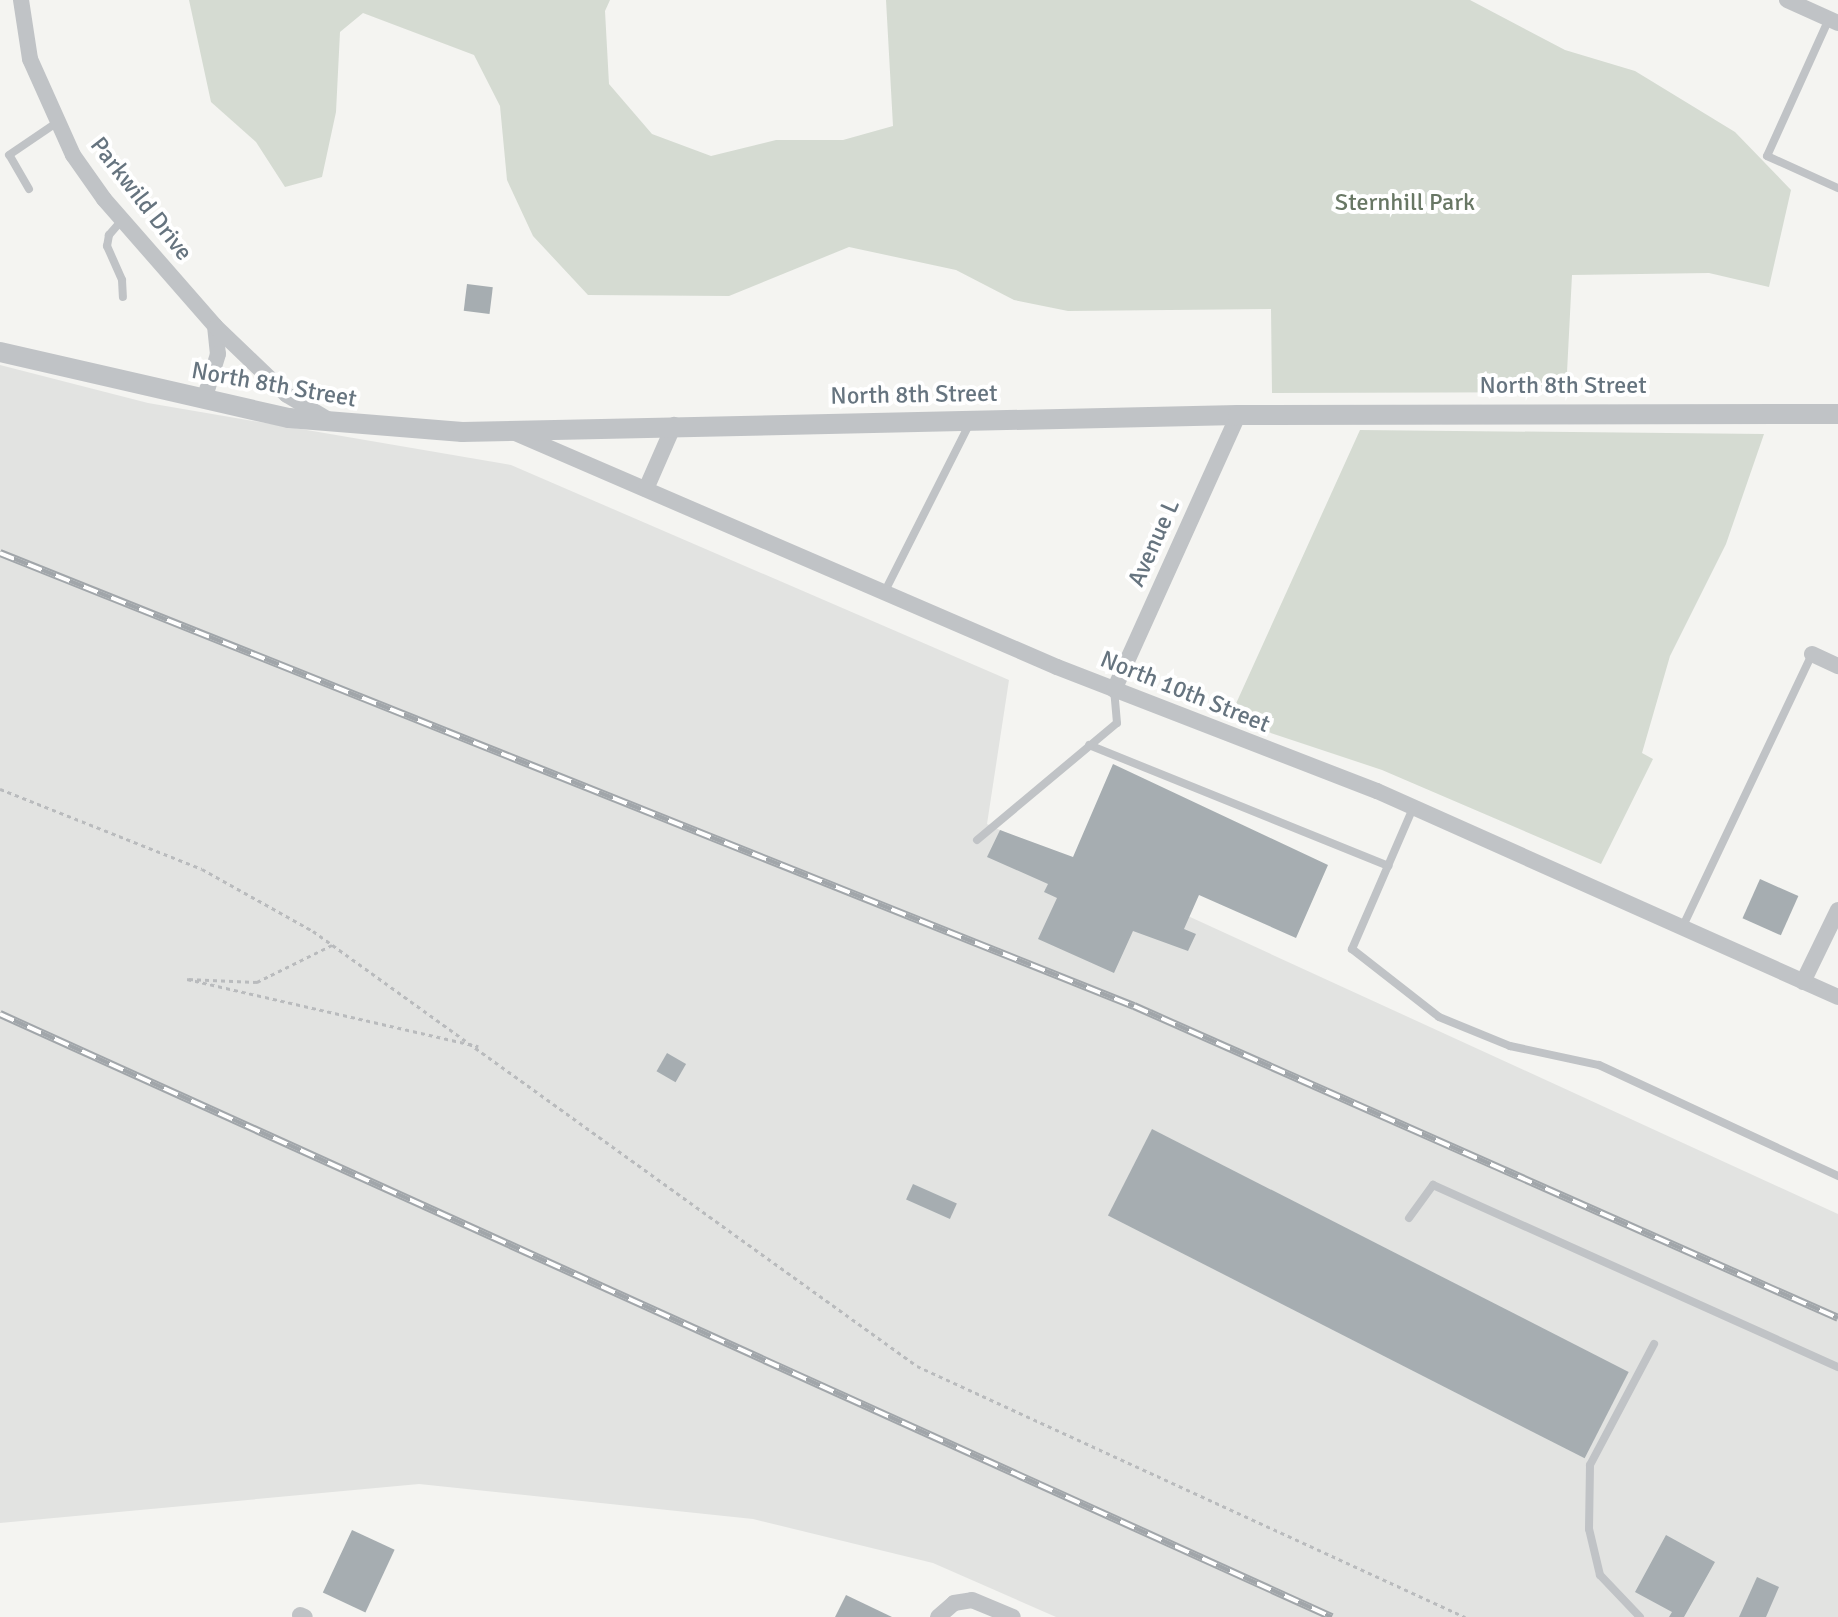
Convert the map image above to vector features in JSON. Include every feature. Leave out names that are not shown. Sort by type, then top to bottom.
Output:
[{"type":"street","name":"Parkwild Drive","points":[[21,0],[30,59],[56,123],[122,220],[215,326],[287,395],[339,425]]},
{"type":"street","points":[[1787,0],[1833,22]]},
{"type":"street","points":[[204,400],[218,354],[215,326]]},
{"type":"street","name":"North 8th Street","points":[[0,352],[204,400],[339,425],[514,433],[674,425],[1238,415],[1838,414]]},
{"type":"street","name":"Avenue L","points":[[1114,690],[1238,415]]},
{"type":"street","points":[[646,489],[674,425]]},
{"type":"street","name":"North 10th Street","points":[[514,433],[1114,690],[1414,807],[1838,997]]},
{"type":"street","points":[[1812,654],[1838,666]]},
{"type":"street","points":[[1803,982],[1838,910]]},
{"type":"street","points":[[938,1617],[954,1603],[972,1600],[1013,1617]]},
{"type":"lane","points":[[1833,22],[1767,156],[1838,188]]},
{"type":"lane","points":[[29,189],[9,155],[56,123]]},
{"type":"lane","points":[[122,220],[109,235],[107,246],[122,280],[123,297]]},
{"type":"lane","points":[[884,593],[972,420]]},
{"type":"lane","points":[[1682,928],[1812,654]]},
{"type":"lane","points":[[977,840],[1117,723],[1114,690]]},
{"type":"lane","points":[[1089,745],[1388,866]]},
{"type":"lane","points":[[1414,807],[1352,949],[1439,1017],[1510,1046],[1599,1065],[1838,1176]]},
{"type":"lane","points":[[1409,1218],[1433,1185],[1838,1367]]},
{"type":"lane","points":[[1640,1617],[1600,1575],[1589,1529],[1590,1465],[1654,1344]]},
{"type":"path","points":[[0,789],[234,884],[332,945],[479,1046],[917,1366],[1465,1617]]},
{"type":"path","points":[[332,945],[257,982],[187,979],[479,1046]]},
{"type":"shaded area","points":[[0,365],[148,403],[511,465],[1009,680],[987,824],[1838,1214],[1838,1617],[1056,1617],[933,1563],[753,1519],[419,1484],[0,1523]]},
{"type":"green space","name":"Sternhill Park","points":[[189,0],[610,0],[605,11],[609,84],[652,134],[711,156],[776,140],[843,140],[893,126],[886,0],[1470,0],[1565,50],[1635,71],[1735,132],[1791,190],[1769,287],[1709,273],[1572,275],[1566,392],[1272,393],[1271,309],[1068,311],[1014,300],[956,270],[849,247],[729,296],[588,295],[533,236],[507,180],[500,106],[474,55],[363,13],[340,32],[336,112],[322,177],[285,187],[256,142],[211,102]]},
{"type":"green space","points":[[1360,430],[1764,434],[1726,544],[1670,656],[1642,753],[1653,759],[1601,864],[1382,770],[1229,719]]},
{"type":"building","points":[[467,284],[493,287],[490,314],[464,311]]},
{"type":"building","points":[[1113,764],[1328,865],[1296,938],[1199,895],[1184,929],[1196,934],[1188,951],[1133,931],[1114,973],[1038,939],[1057,898],[1044,892],[1048,884],[987,857],[1000,830],[1073,857]]},
{"type":"building","points":[[1760,879],[1798,896],[1781,935],[1743,918]]},
{"type":"building","points":[[667,1053],[686,1064],[676,1082],[656,1071]]},
{"type":"building","points":[[1152,1129],[1629,1372],[1585,1458],[1108,1215]]},
{"type":"building","points":[[913,1184],[957,1204],[950,1219],[906,1200]]},
{"type":"building","points":[[352,1530],[395,1550],[365,1612],[323,1593]]},
{"type":"building","points":[[1666,1535],[1715,1562],[1684,1617],[1669,1617],[1672,1612],[1635,1592]]},
{"type":"building","points":[[1757,1577],[1779,1587],[1766,1617],[1739,1617]]},
{"type":"building","points":[[846,1595],[892,1617],[835,1617]]},
{"type":"railway","points":[[0,553],[1134,1006],[1838,1318]]},
{"type":"railway","points":[[0,1014],[1332,1617]]}]
